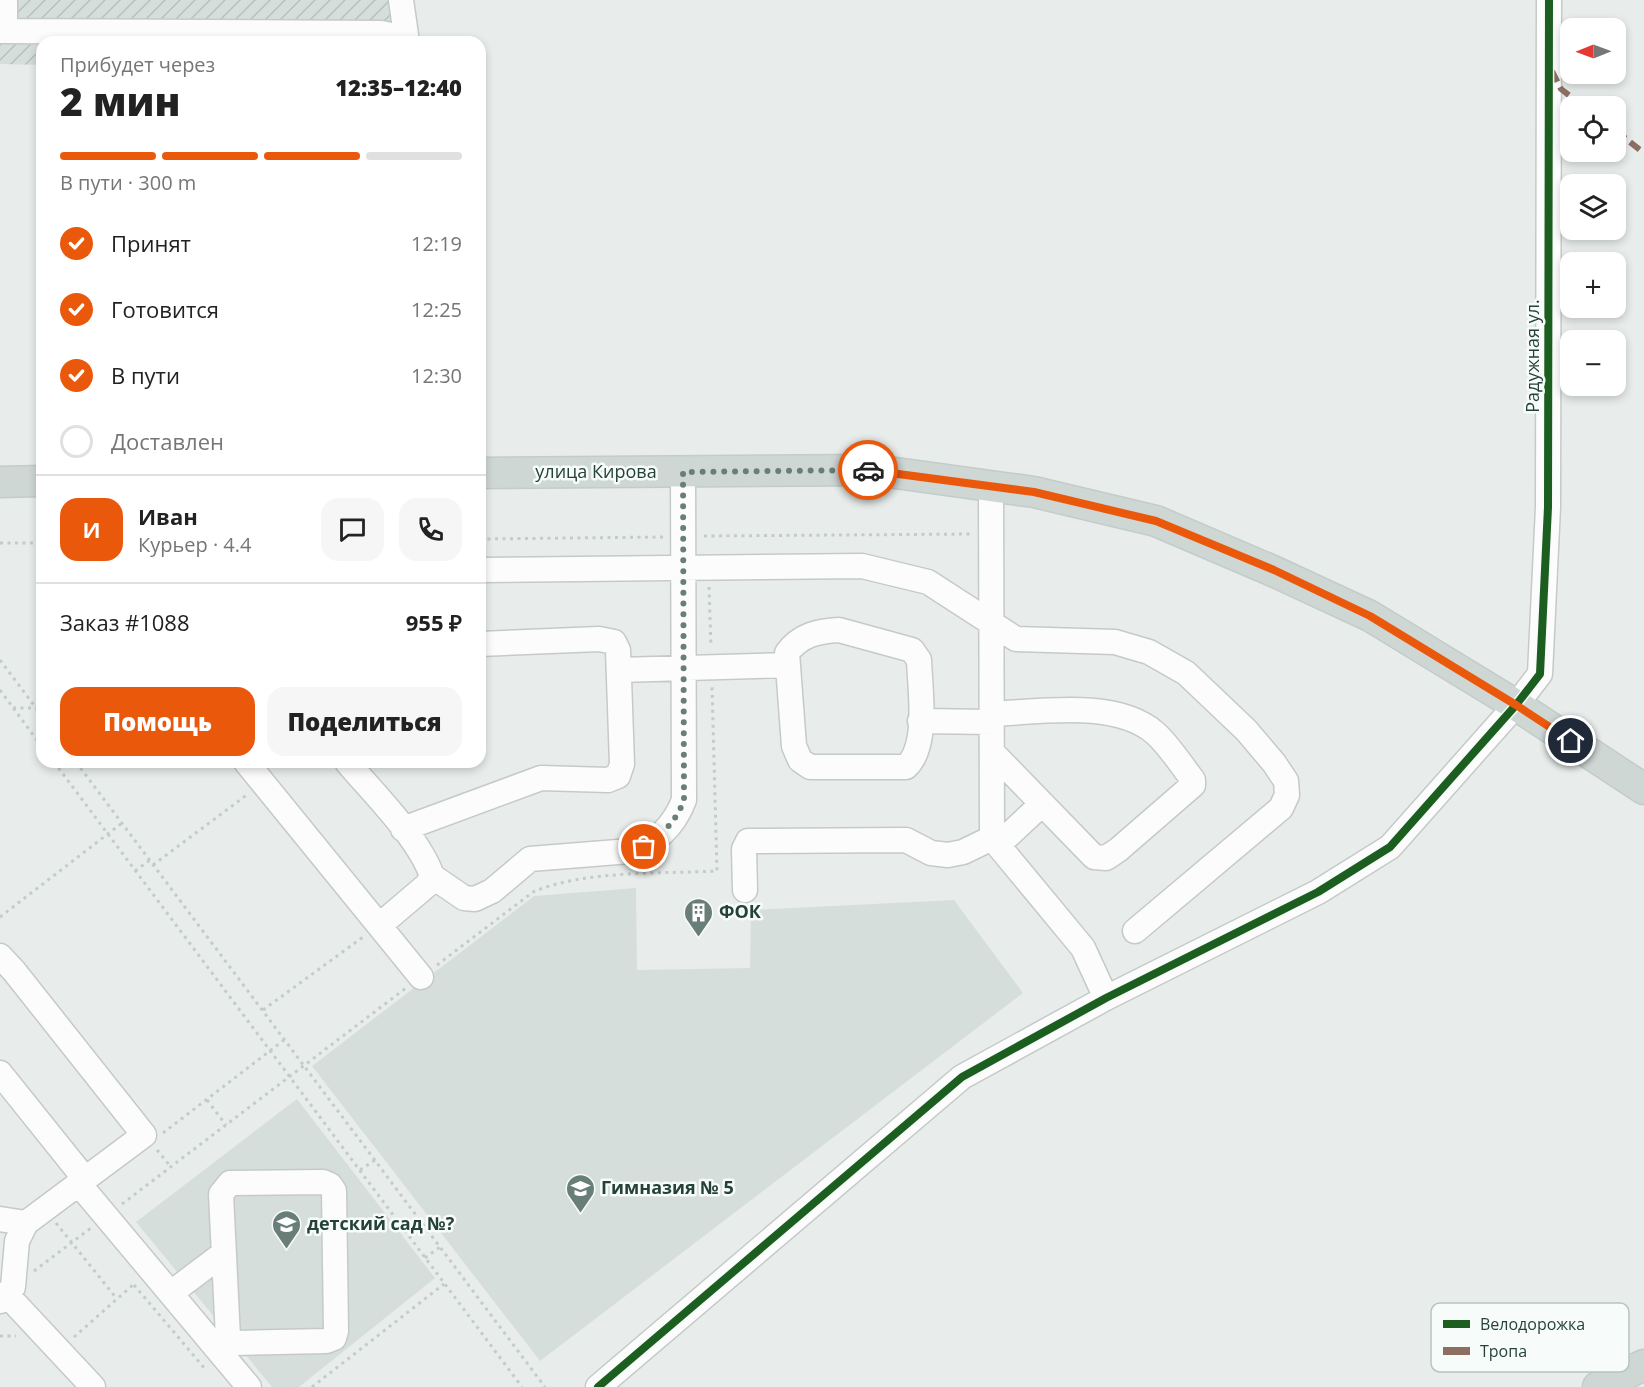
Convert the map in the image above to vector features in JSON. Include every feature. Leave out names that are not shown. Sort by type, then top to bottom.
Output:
[{"type":"main road","name":"улица Кирова","points":[[486,473],[874,470],[1034,492],[1156,521],[1274,570],[1370,616],[1516,705],[1644,789]]},
{"type":"main road","points":[[0,482],[36,481]]},
{"type":"main road","points":[[1598,1387],[1644,1365]]},
{"type":"main road","points":[[1633,1387],[1644,1382]]},
{"type":"street","points":[[5,0],[3,31],[381,33],[392,36]]},
{"type":"street","points":[[401,0],[406,36]]},
{"type":"street","name":"Радужная ул.","points":[[598,1387],[962,1077],[1106,998],[1318,892],[1390,847],[1516,705],[1540,674],[1547,518],[1549,0]]},
{"type":"street","points":[[352,768],[403,829],[427,863],[432,876],[464,898],[475,899],[492,891],[530,859],[630,851],[644,847],[670,827],[684,800],[683,472]]},
{"type":"street","points":[[991,486],[992,752],[995,841],[1083,948],[1106,998]]},
{"type":"street","points":[[486,570],[862,566],[928,582],[1016,639],[1115,642],[1149,652],[1186,674],[1246,730],[1286,781],[1287,795],[1281,808],[1135,932]]},
{"type":"street","points":[[839,630],[912,650],[919,660],[920,721],[920,744],[912,761],[906,767],[810,767],[800,760],[794,746],[787,653],[793,645],[816,632],[839,630]]},
{"type":"street","points":[[403,829],[541,778],[608,780],[618,776],[622,764],[618,650],[614,642],[599,639],[486,644]]},
{"type":"street","points":[[619,670],[788,665]]},
{"type":"street","points":[[920,721],[1095,712],[1134,719],[1156,733],[1193,780],[1193,785],[1118,850],[1106,858],[1094,857],[992,752]]},
{"type":"street","points":[[251,768],[376,928],[421,977]]},
{"type":"street","points":[[746,890],[744,849],[748,841],[906,840],[931,853],[948,855],[995,841],[1042,804]]},
{"type":"street","points":[[376,928],[427,885],[432,876]]},
{"type":"street","points":[[0,956],[144,1135],[35,1216],[16,1241],[7,1294],[93,1387]]},
{"type":"street","points":[[0,1073],[106,1216],[142,1277],[171,1293],[222,1343],[249,1387]]},
{"type":"street","points":[[323,1182],[330,1185],[334,1191],[336,1332],[334,1338],[326,1341],[222,1343],[224,1253],[221,1194],[230,1184],[323,1182]]},
{"type":"street","points":[[0,1219],[35,1216]]},
{"type":"street","points":[[171,1293],[224,1253]]},
{"type":"path","points":[[486,539],[991,534]]},
{"type":"path","points":[[1,544],[36,543]]},
{"type":"path","points":[[7,1294],[106,1216],[533,892],[548,886],[593,877],[717,871],[709,567]]},
{"type":"path","points":[[0,660],[36,708]]},
{"type":"path","points":[[0,690],[36,739]]},
{"type":"path","points":[[13,708],[36,708]]},
{"type":"path","points":[[58,768],[522,1387]]},
{"type":"path","points":[[81,768],[545,1387]]},
{"type":"path","points":[[153,865],[248,794]]},
{"type":"path","points":[[0,917],[122,823]]},
{"type":"path","points":[[135,871],[150,860]]},
{"type":"path","points":[[263,1010],[376,928]]},
{"type":"path","points":[[161,1135],[284,1039]]},
{"type":"path","points":[[207,1100],[226,1125]]},
{"type":"path","points":[[152,1142],[171,1167]]},
{"type":"path","points":[[360,1170],[375,1160]]},
{"type":"path","points":[[35,1216],[72,1243],[117,1299]]},
{"type":"path","points":[[425,1258],[440,1247]]},
{"type":"path","points":[[59,1350],[142,1277],[206,1370]]},
{"type":"path","points":[[312,1387],[444,1284]]},
{"type":"shaded area","points":[[0,0],[394,0],[396,24],[160,36],[36,36],[36,65],[0,64]]},
{"type":"shaded area","name":"Гимназия № 5","points":[[636,888],[637,970],[750,968],[751,910],[954,900],[1023,993],[540,1361],[312,1066],[534,896]]},
{"type":"shaded area","name":"детский сад №?","points":[[297,1099],[435,1278],[299,1387],[272,1387],[136,1222]]},
{"type":"marked path","points":[[1552,71],[1561,89],[1570,96]]},
{"type":"marked path","points":[[1626,139],[1644,153]]},
{"type":"cycle path","points":[[598,1387],[962,1077],[1106,998],[1318,892],[1390,847],[1516,705],[1540,674],[1548,507],[1549,0]]},
{"type":"way so far","points":[[644,847],[670,827],[684,800],[683,472],[868,470]]},
{"type":"place","name":"ФОК","points":[[698,938]]},
{"type":"place","name":"Гимназия № 5","points":[[580,1214]]},
{"type":"place","name":"детский сад №?","points":[[286,1250]]},
{"type":"route","points":[[868,470],[1034,492],[1156,521],[1274,570],[1370,616],[1571,741]]}]
